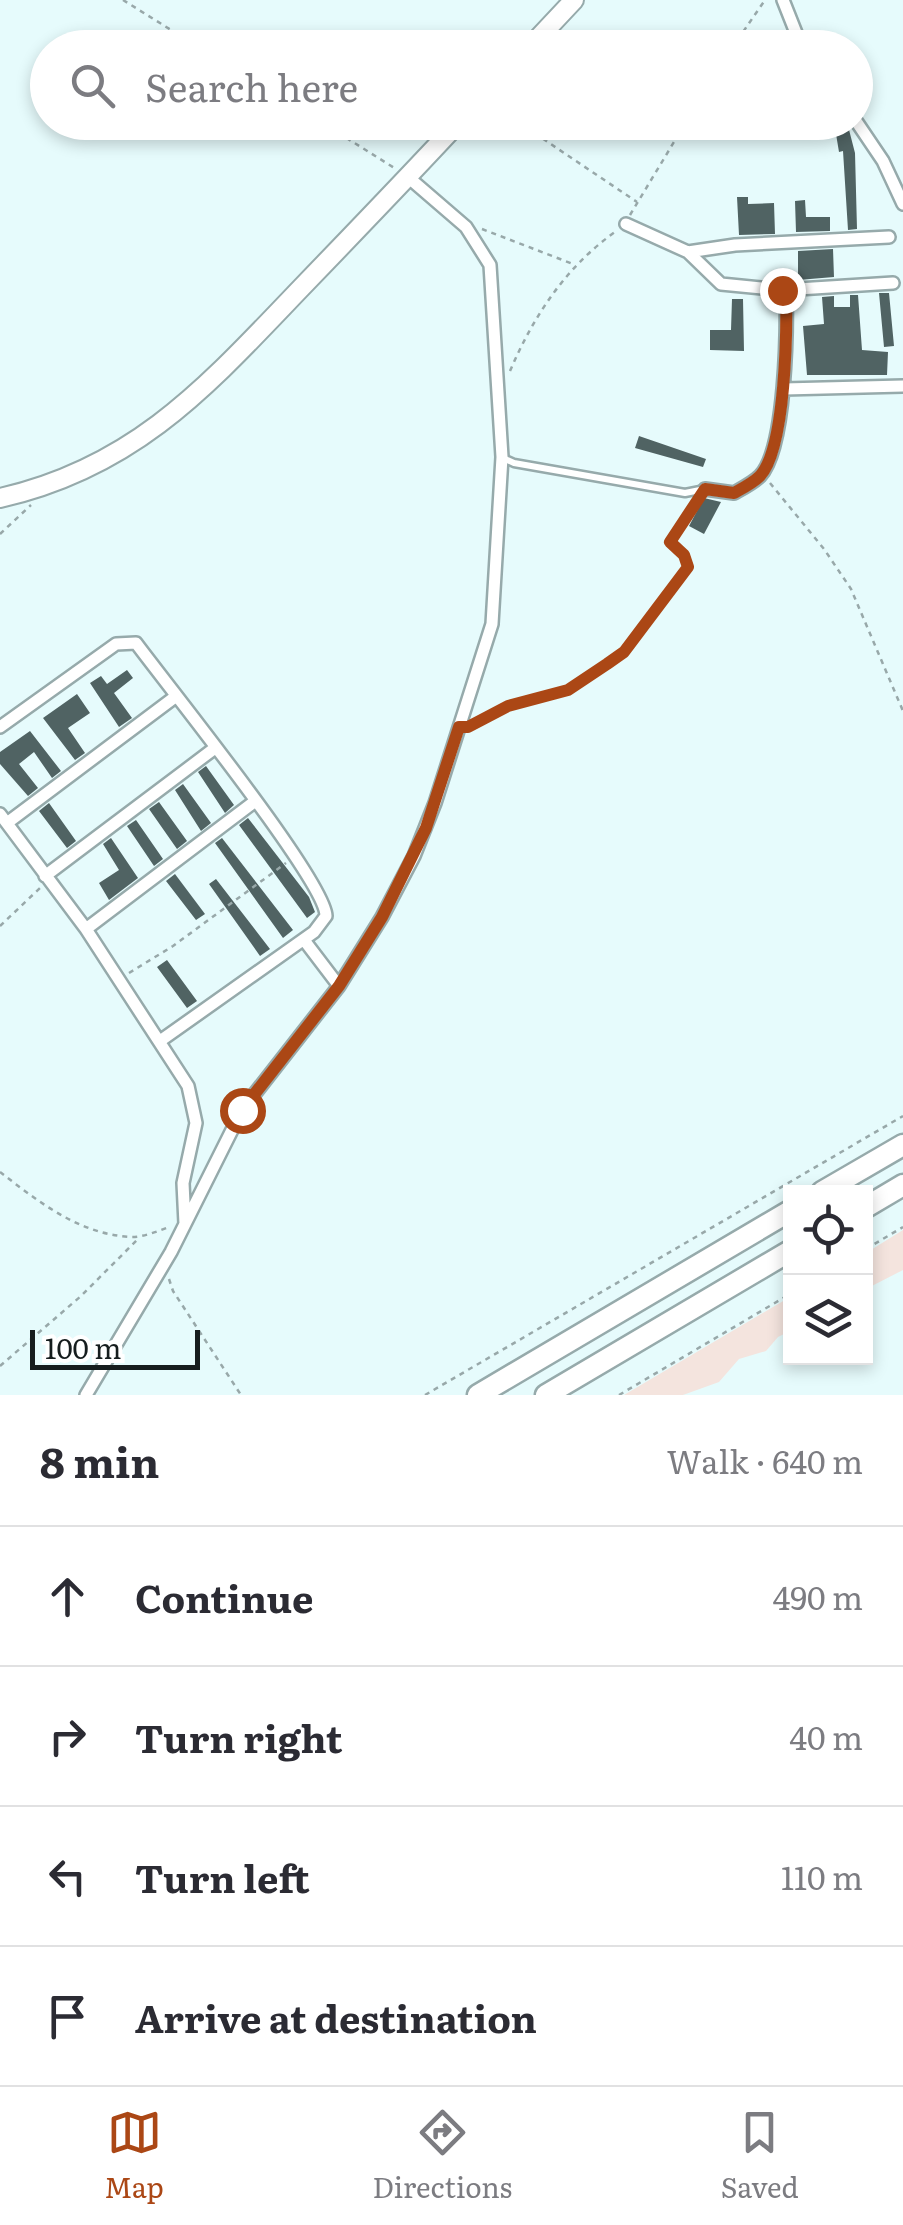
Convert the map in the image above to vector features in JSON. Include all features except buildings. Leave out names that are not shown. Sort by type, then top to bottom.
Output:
[{"type":"highway","points":[[834,1185],[903,1144]]},
{"type":"highway","points":[[873,1202],[903,1184]]},
{"type":"highway","points":[[478,1395],[783,1215]]},
{"type":"highway","points":[[546,1395],[783,1255]]},
{"type":"main road","points":[[546,30],[574,0]]},
{"type":"main road","points":[[0,498],[101,460],[168,419],[230,362],[442,140]]},
{"type":"street","points":[[782,0],[794,30]]},
{"type":"street","points":[[869,140],[903,204]]},
{"type":"street","points":[[86,1395],[170,1252],[251,1096],[339,986],[382,917],[426,828],[492,624],[502,457],[490,265],[466,227],[408,177]]},
{"type":"street","points":[[626,224],[688,252],[720,284],[786,290],[893,283]]},
{"type":"street","points":[[688,252],[735,245],[889,237]]},
{"type":"street","points":[[705,489],[734,493],[763,474],[784,389],[788,348],[786,290]]},
{"type":"street","points":[[784,389],[903,386]]},
{"type":"street","points":[[0,727],[116,644],[136,643],[295,856],[326,907],[322,924],[304,940],[160,1040]]},
{"type":"street","points":[[175,697],[4,818],[86,928],[188,1086],[196,1123],[182,1193],[185,1224]]},
{"type":"street","points":[[46,878],[216,748]]},
{"type":"street","points":[[86,928],[254,802]]},
{"type":"street","points":[[304,940],[339,986]]},
{"type":"lane","points":[[502,457],[514,463],[685,493],[705,489]]},
{"type":"path","points":[[124,0],[172,30]]},
{"type":"path","points":[[744,30],[765,0]]},
{"type":"path","points":[[349,140],[408,177]]},
{"type":"path","points":[[545,140],[637,202]]},
{"type":"path","points":[[499,395],[544,306],[574,265],[626,224],[675,140]]},
{"type":"path","points":[[466,227],[483,229],[574,265]]},
{"type":"path","points":[[763,474],[850,589],[903,712]]},
{"type":"path","points":[[0,534],[31,505],[29,489]]},
{"type":"path","points":[[459,727],[468,727],[508,706],[568,690],[624,652],[688,567],[684,555],[670,542],[705,489]]},
{"type":"path","points":[[119,978],[173,946],[295,856]]},
{"type":"path","points":[[0,926],[46,878]]},
{"type":"path","points":[[425,1395],[903,1116]]},
{"type":"path","points":[[0,1172],[43,1205],[110,1234],[141,1236],[185,1224]]},
{"type":"path","points":[[873,1245],[903,1227]]},
{"type":"path","points":[[0,1366],[81,1296],[141,1236]]},
{"type":"path","points":[[170,1252],[169,1281],[173,1291],[241,1395]]},
{"type":"path","points":[[619,1395],[783,1298]]},
{"type":"shaded area","points":[[903,1230],[903,1270],[873,1285],[873,1249]]},
{"type":"shaded area","points":[[783,1301],[783,1334],[766,1351],[739,1359],[719,1382],[683,1395],[624,1395]]},
{"type":"route","points":[[242,1110],[339,986],[382,917],[426,828],[459,727],[468,727],[508,706],[568,690],[624,652],[688,567],[684,555],[670,542],[705,489],[734,493],[763,474],[776,429],[788,348],[786,290],[782,290]]}]
